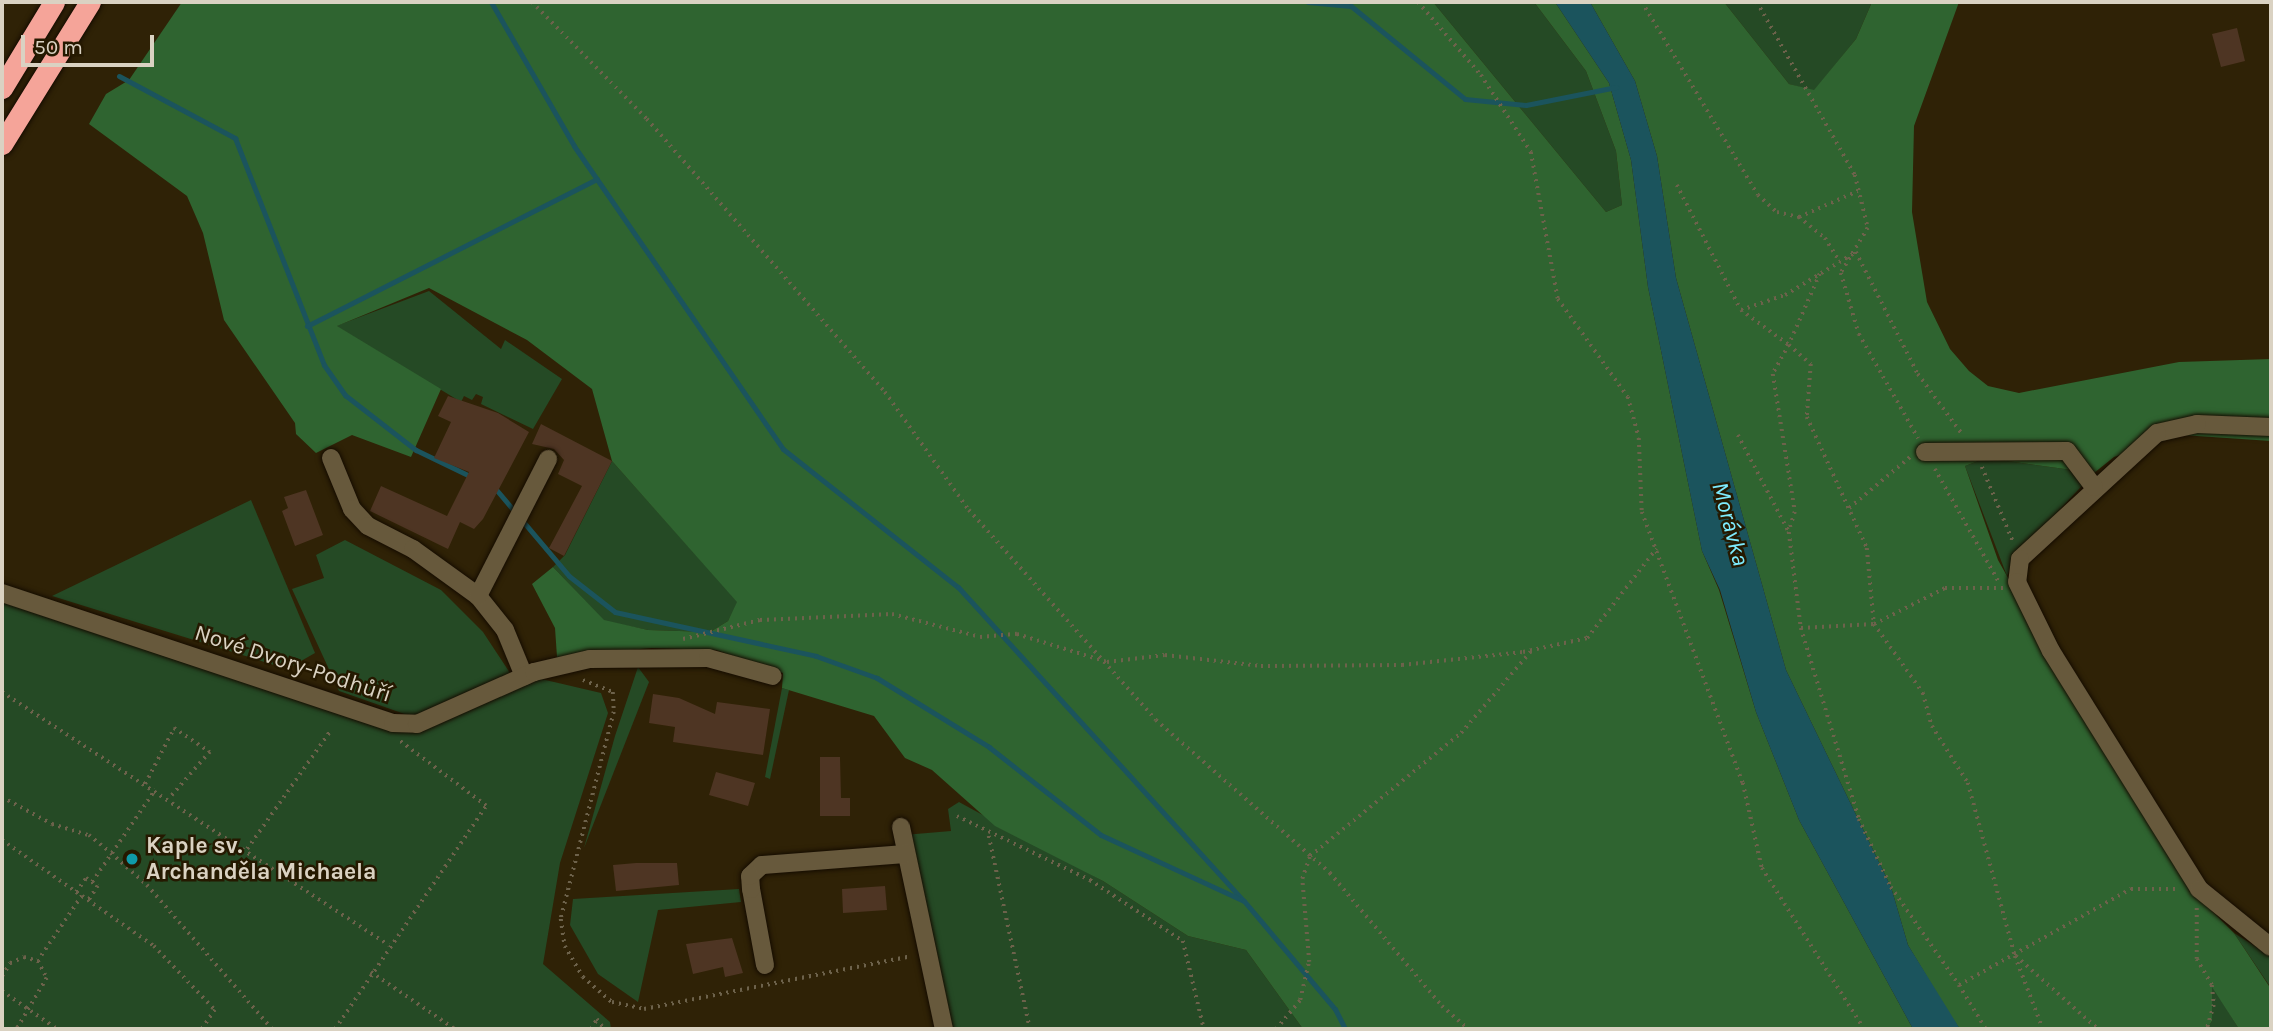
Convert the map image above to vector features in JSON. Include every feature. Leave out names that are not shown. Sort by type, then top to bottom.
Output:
[{"type":"highway","points":[[2,88],[54,2]]},
{"type":"highway","points":[[2,144],[90,2]]},
{"type":"street","points":[[2271,427],[2197,424],[2157,433],[2094,486],[2020,559],[2010,586],[2199,889],[2271,947]]},
{"type":"street","points":[[1925,452],[2067,451],[2094,486]]},
{"type":"street","points":[[331,458],[352,509],[368,526],[413,549],[478,596],[505,629],[524,677]]},
{"type":"street","points":[[478,596],[548,459]]},
{"type":"street","name":"Nové Dvory-Podhůří","points":[[2,593],[393,723],[417,724],[524,677],[590,659],[695,658],[773,676]]},
{"type":"street","points":[[901,827],[944,1029]]},
{"type":"street","points":[[765,965],[750,876],[762,865],[906,853]]},
{"type":"path","points":[[533,2],[647,119],[884,392],[969,510],[1156,720],[1310,856],[1468,1029]]},
{"type":"path","points":[[1418,2],[1491,91],[1531,152],[1558,299],[1628,397],[1639,438],[1642,512],[1743,783],[1762,868],[1864,1029]]},
{"type":"path","points":[[1643,2],[1758,195],[1777,212],[1798,217],[1825,238],[1840,261]]},
{"type":"path","points":[[1757,2],[1859,190],[1868,228],[1841,273],[1859,334],[1925,452],[2010,586]]},
{"type":"path","points":[[1677,185],[1741,310],[1811,364],[1807,417],[1867,548],[1874,624],[1923,693],[1932,726],[1968,783],[2015,956],[2043,1029]]},
{"type":"path","points":[[1798,217],[1859,190]]},
{"type":"path","points":[[1741,310],[1785,295],[1856,252]]},
{"type":"path","points":[[1856,252],[1918,374],[1975,451],[2020,559]]},
{"type":"path","points":[[1789,532],[1795,512],[1773,374],[1789,345],[1820,274]]},
{"type":"path","points":[[1738,435],[1789,532],[1801,628],[1860,819],[1891,887],[1986,1029]]},
{"type":"path","points":[[1849,508],[1910,457],[1925,452]]},
{"type":"path","points":[[680,640],[760,620],[892,614],[980,637],[1017,634],[1040,639],[1107,662],[1165,655],[1261,666],[1402,665],[1531,650],[1587,638],[1657,548]]},
{"type":"path","points":[[1801,628],[1874,624],[1945,587],[2010,586]]},
{"type":"path","points":[[1276,1029],[1300,1000],[1309,962],[1301,879],[1310,856],[1461,733],[1531,650]]},
{"type":"path","points":[[574,678],[601,683],[613,692],[614,712],[561,919],[565,946],[583,976],[612,1003],[644,1009],[927,952]]},
{"type":"path","points":[[2,692],[247,849],[388,945]]},
{"type":"path","points":[[335,1029],[388,945],[486,806],[394,737],[393,723]]},
{"type":"path","points":[[145,784],[174,728],[210,751],[169,799]]},
{"type":"path","points":[[247,849],[331,730]]},
{"type":"path","points":[[92,882],[155,790]]},
{"type":"path","points":[[2,797],[52,824],[89,835],[111,853],[146,885],[270,1028]]},
{"type":"path","points":[[957,816],[989,835],[1090,880],[1183,941],[1204,1029]]},
{"type":"path","points":[[989,835],[1030,1029]]},
{"type":"path","points":[[2,840],[154,946],[215,1010],[202,1029]]},
{"type":"path","points":[[76,892],[86,878],[98,886],[89,900]]},
{"type":"path","points":[[1959,985],[2131,889],[2199,889],[2193,932],[2214,1005],[2207,1029]]},
{"type":"path","points":[[38,961],[82,896]]},
{"type":"path","points":[[2015,956],[2098,1029]]},
{"type":"path","points":[[2,976],[10,963],[24,957],[38,961],[47,978],[17,1029]]},
{"type":"path","points":[[371,972],[455,1029]]},
{"type":"path","points":[[2,991],[57,1029]]},
{"type":"path","points":[[591,1029],[597,1019],[604,1029]]},
{"type":"green space","points":[[182,2],[1433,2],[1606,212],[1622,205],[1616,151],[1586,71],[1534,2],[1555,2],[1609,83],[1631,160],[1648,287],[1702,551],[1719,590],[1756,712],[1799,820],[1913,1029],[1303,1029],[1246,950],[1188,936],[1103,881],[995,826],[932,770],[905,758],[874,716],[782,688],[783,673],[716,650],[651,648],[557,657],[555,628],[532,584],[553,567],[604,620],[648,630],[710,632],[728,621],[737,602],[612,461],[592,389],[527,340],[429,288],[337,326],[441,389],[411,457],[352,435],[316,453],[296,434],[295,423],[224,320],[203,233],[187,196],[89,124],[106,94],[129,80]]},
{"type":"green space","points":[[1433,2],[1534,2],[1586,71],[1616,151],[1622,205],[1606,212]]},
{"type":"green space","points":[[1590,2],[1724,2],[1789,84],[1814,90],[1856,39],[1872,2],[1959,2],[1914,126],[1912,212],[1927,302],[1950,349],[1969,371],[1988,386],[2019,393],[2179,362],[2271,359],[2271,441],[2182,435],[2114,457],[2094,473],[1986,458],[1965,466],[1998,560],[2021,601],[2209,908],[2234,933],[2271,989],[2271,1029],[2239,1029],[2212,987],[2212,1021],[2207,1029],[1960,1029],[1950,1015],[1908,945],[1891,887],[1786,670],[1676,278],[1657,156],[1635,81]]},
{"type":"green space","points":[[1724,2],[1872,2],[1856,39],[1814,91],[1789,84]]},
{"type":"green space","points":[[429,291],[501,349],[505,340],[562,379],[533,429],[481,404],[483,397],[476,394],[472,400],[464,396],[461,402],[336,326]]},
{"type":"green space","points":[[1986,458],[2094,473],[2018,554],[2007,576],[1965,466]]},
{"type":"green space","points":[[612,461],[738,602],[728,621],[710,632],[648,630],[604,621],[553,567],[565,555]]},
{"type":"green space","points":[[251,500],[315,653],[287,669],[52,596]]},
{"type":"green space","points":[[345,540],[441,590],[483,632],[512,676],[416,718],[339,691],[292,589],[324,578],[316,555]]},
{"type":"green space","points":[[2,602],[392,731],[537,678],[601,693],[608,713],[560,863],[543,964],[610,1022],[611,1029],[2,1029]]},
{"type":"green space","points":[[638,667],[649,682],[584,848],[615,736]]},
{"type":"green space","points":[[782,688],[789,690],[770,779],[765,777]]},
{"type":"green space","points":[[959,802],[1103,881],[1188,936],[1246,950],[1303,1029],[947,1029],[904,835],[951,831],[948,809]]},
{"type":"green space","points":[[739,889],[741,902],[658,910],[638,1002],[598,974],[570,925],[573,899]]},
{"type":"green space","points":[[2234,933],[2271,956],[2271,988]]},
{"type":"green space","points":[[2212,985],[2239,1029],[2207,1029],[2212,1021]]},
{"type":"water","name":"Morávka","points":[[1555,2],[1590,2],[1635,81],[1657,156],[1676,278],[1786,670],[1891,887],[1908,945],[1960,1029],[1913,1029],[1799,820],[1756,712],[1720,590],[1702,551],[1648,287],[1631,160],[1609,83]]},
{"type":"building","points":[[2237,28],[2245,61],[2221,67],[2212,34]]},
{"type":"building","points":[[448,396],[498,413],[529,432],[483,519],[474,529],[460,522],[448,549],[370,511],[381,486],[447,516],[469,472],[434,458],[451,422],[438,416]]},
{"type":"building","points":[[541,424],[612,461],[564,556],[549,548],[582,486],[558,474],[564,460],[554,449],[532,444]]},
{"type":"building","points":[[306,490],[323,535],[295,546],[282,511],[288,508],[284,497]]},
{"type":"building","points":[[653,694],[679,698],[715,714],[717,702],[770,709],[763,755],[673,742],[675,727],[649,723]]},
{"type":"building","points":[[820,757],[840,757],[841,798],[850,798],[850,816],[820,816]]},
{"type":"building","points":[[716,772],[755,783],[748,806],[709,795]]},
{"type":"building","points":[[677,863],[679,885],[616,891],[613,865]]},
{"type":"building","points":[[885,886],[887,910],[843,913],[842,889]]},
{"type":"building","points":[[732,938],[743,973],[725,977],[723,967],[693,974],[686,944]]},
{"type":"waterway","points":[[491,2],[574,146],[783,449],[958,587],[1242,899]]},
{"type":"waterway","points":[[1308,2],[1351,6],[1465,99],[1526,105],[1616,87]]},
{"type":"waterway","points":[[119,76],[235,138],[324,365],[345,395],[416,450],[472,477]]},
{"type":"waterway","points":[[307,326],[597,179]]},
{"type":"waterway","points":[[494,487],[569,576],[615,612],[816,656],[877,678],[989,747],[1101,835],[1244,901],[1335,1009],[1345,1029]]},
{"type":"place","name":"Kaple sv. Archanděla Michaela","points":[[132,859]]}]
